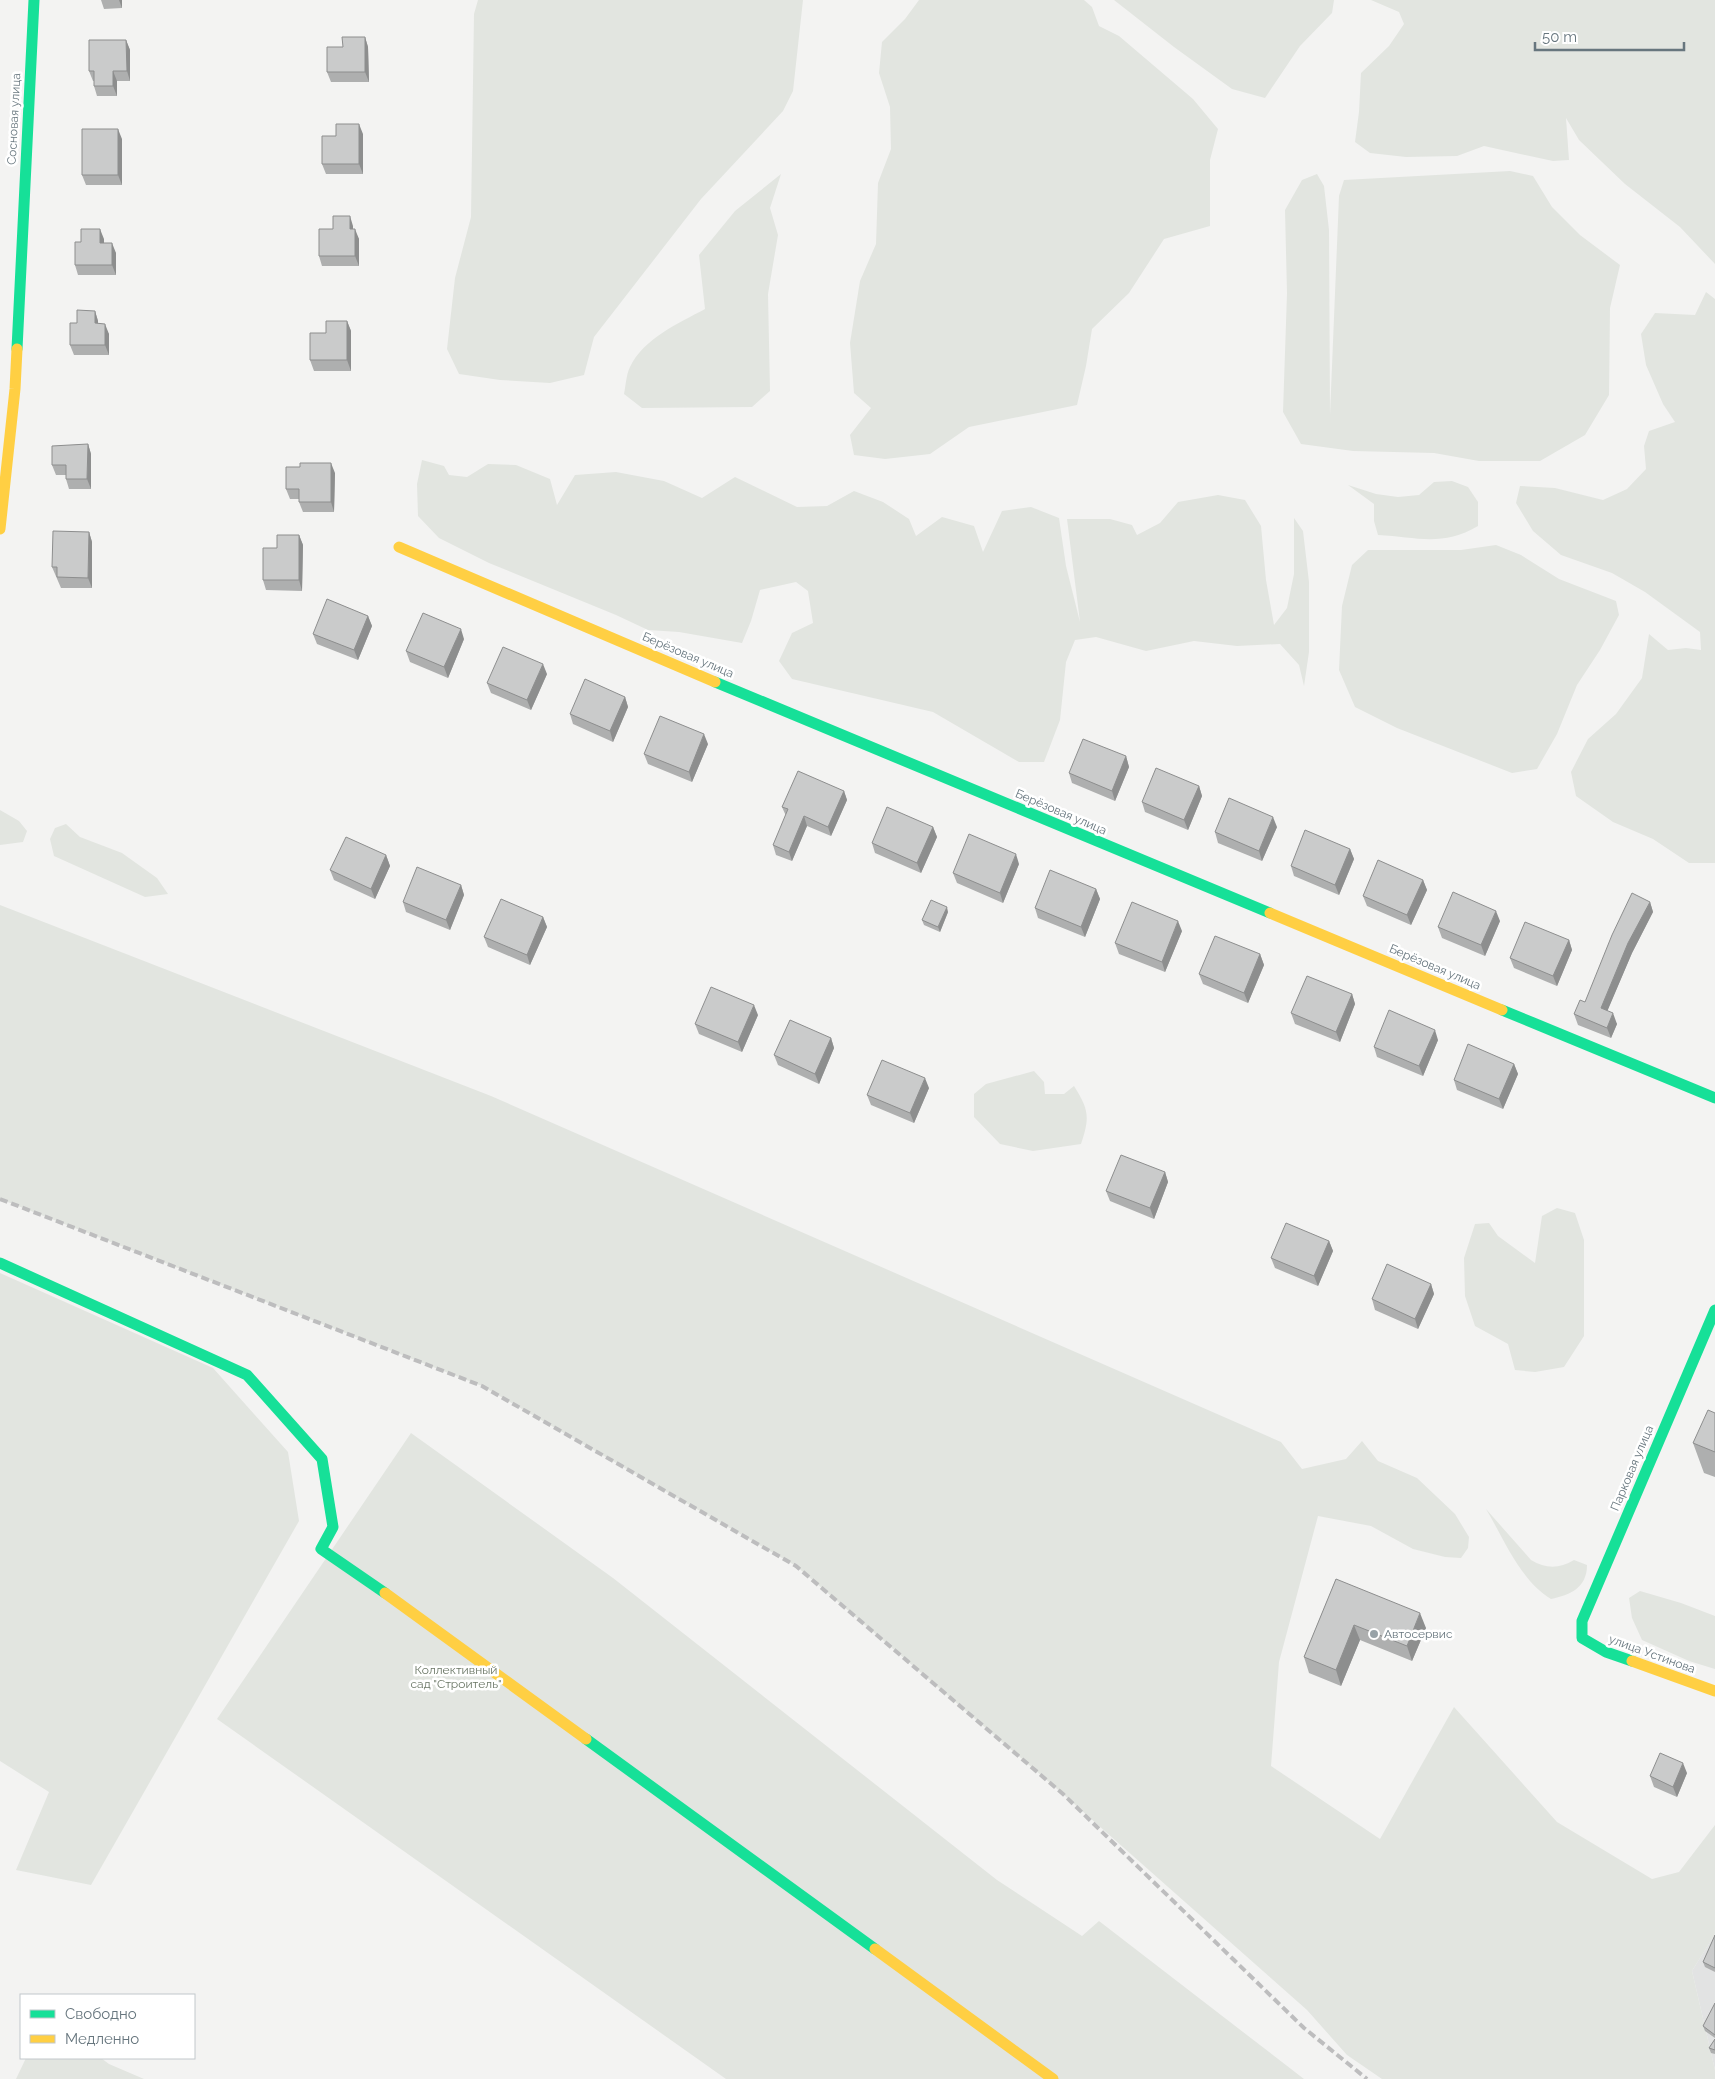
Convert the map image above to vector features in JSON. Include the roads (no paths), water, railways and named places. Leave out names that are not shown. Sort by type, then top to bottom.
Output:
[{"type":"street","name":"Сосновая улица","points":[[0,528],[15,389],[34,0]]},
{"type":"street","name":"Берёзовая улица","points":[[399,547],[785,712],[1715,1098]]},
{"type":"street","points":[[0,1263],[247,1375],[322,1459],[333,1528],[321,1549],[400,1602],[1053,2079]]},
{"type":"street","name":"Парковая улица","points":[[1582,1638],[1582,1621],[1715,1310]]},
{"type":"street","name":"улица Устинова","points":[[1582,1638],[1606,1652],[1715,1691]]},
{"type":"railway","points":[[0,1199],[482,1386],[796,1566],[1063,1794],[1304,2028],[1367,2079]]},
{"type":"place","name":"Автосервис","points":[[1374,1634]]},
{"type":"park label","name":"Коллективный сад \"Строитель\"","points":[[456,1677]]}]
